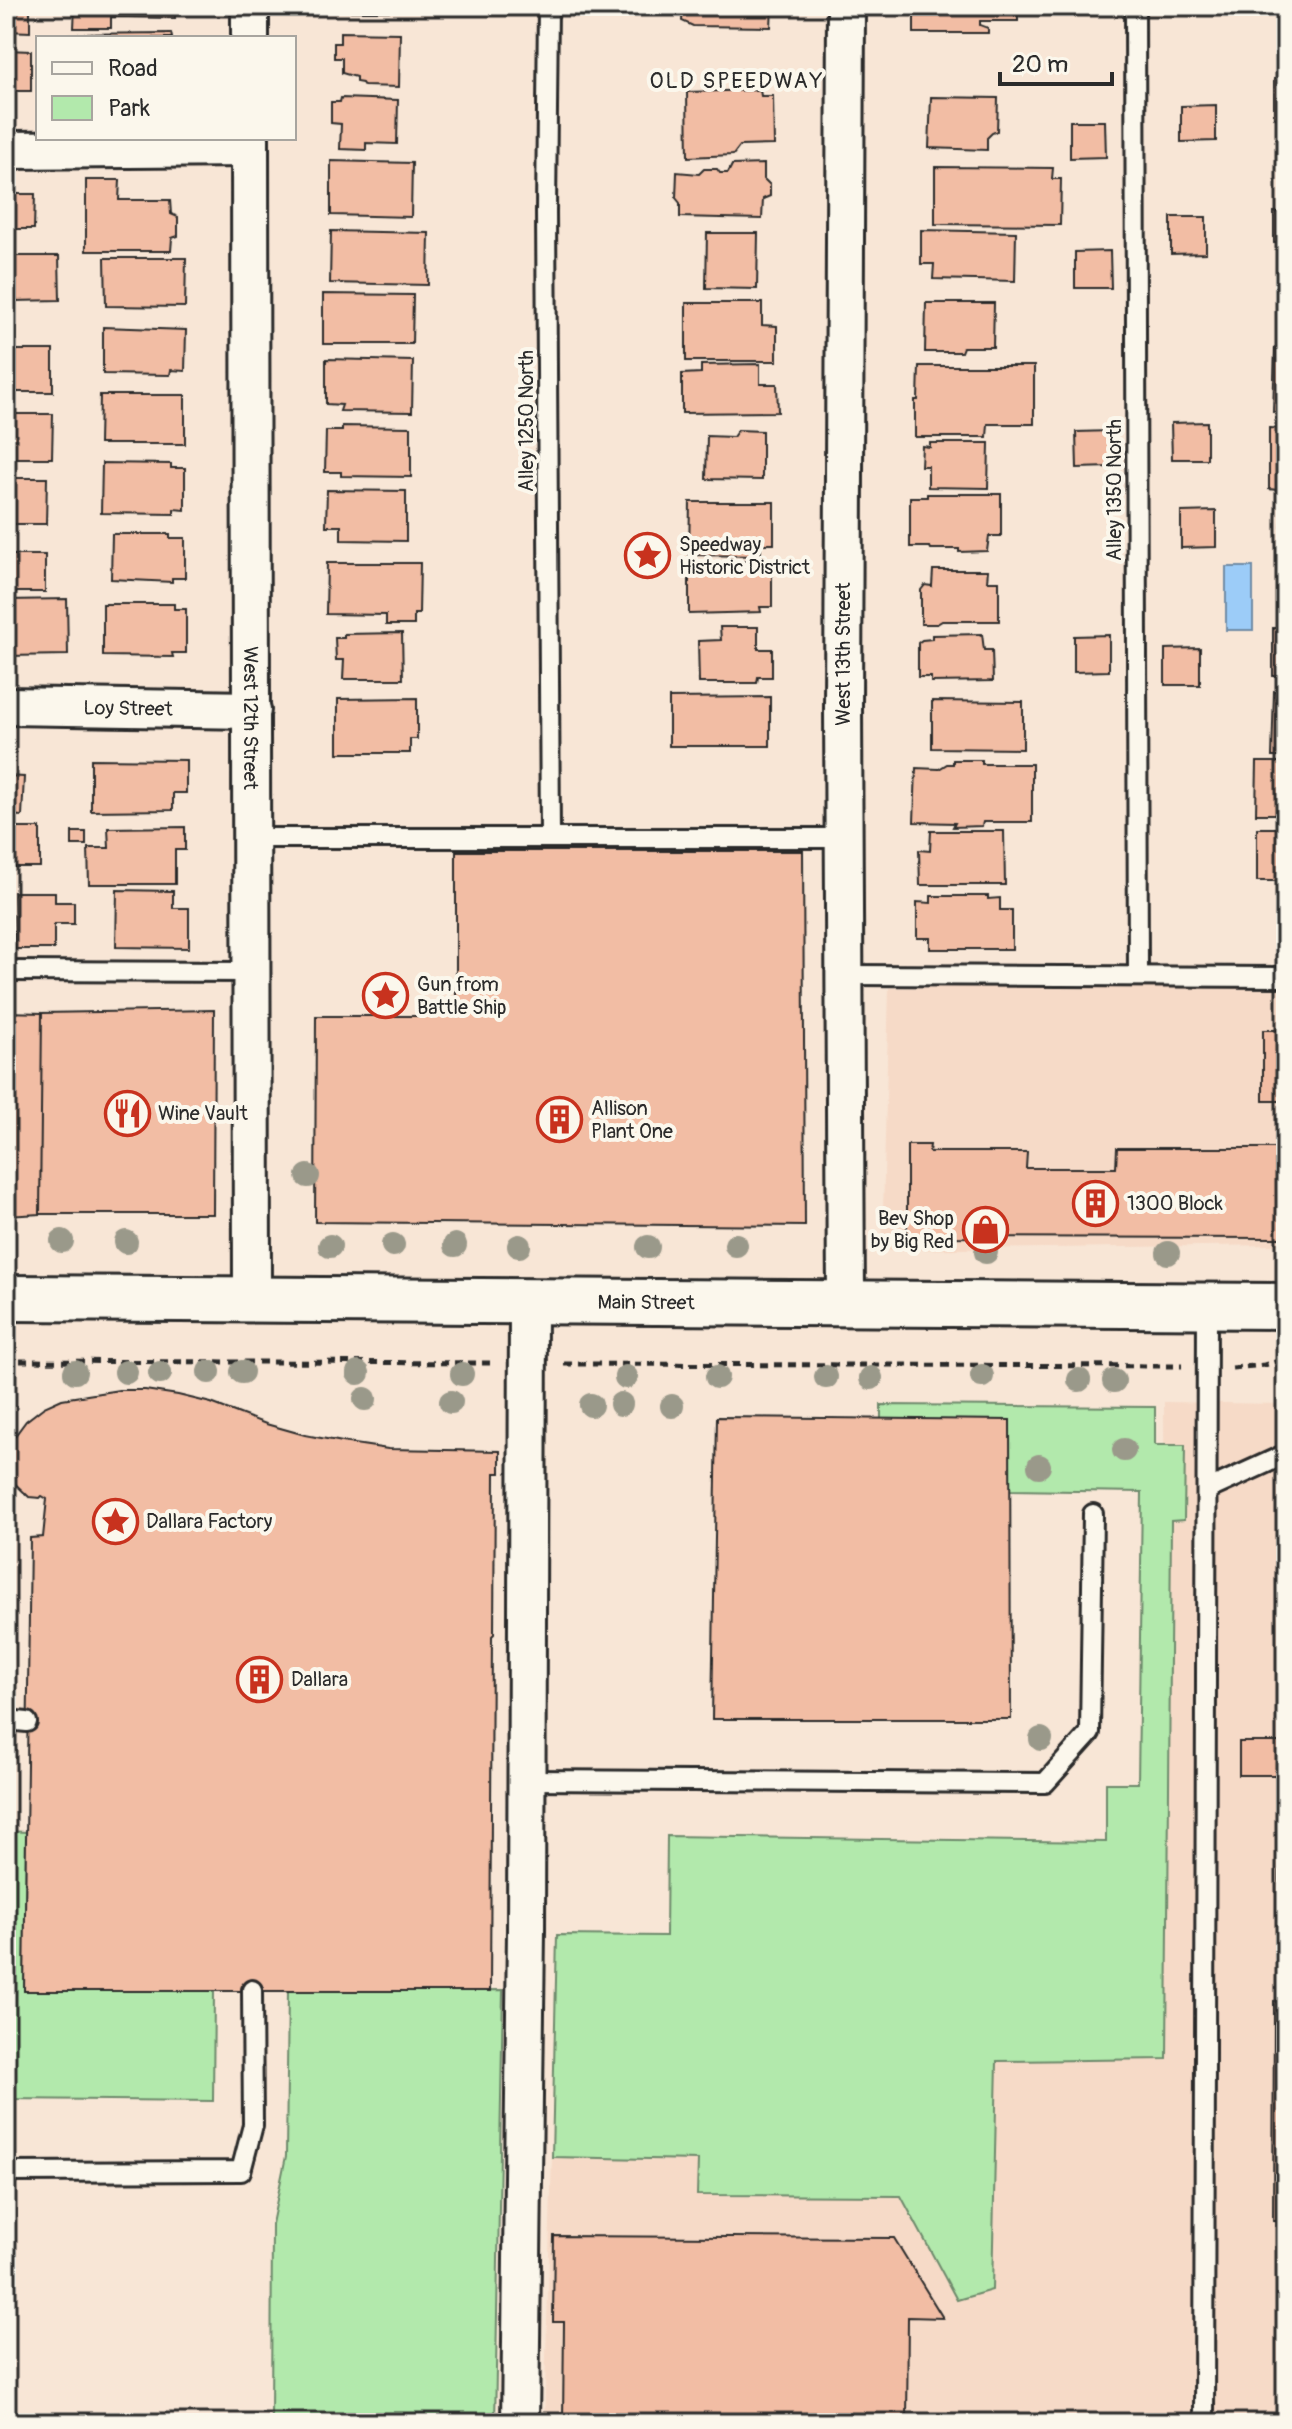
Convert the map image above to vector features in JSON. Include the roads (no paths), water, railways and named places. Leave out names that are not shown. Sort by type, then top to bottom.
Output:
[{"type":"street","points":[[250,6],[250,36]]},
{"type":"street","name":"West 13th Street","points":[[846,6],[846,1303]]},
{"type":"street","points":[[6,150],[250,143]]},
{"type":"street","name":"West 12th Street","points":[[250,143],[252,1299]]},
{"type":"street","name":"Loy Street","points":[[6,706],[252,710]]},
{"type":"street","name":"Main Street","points":[[6,1298],[1286,1306]]},
{"type":"street","points":[[520,2423],[526,1931],[528,1303]]},
{"type":"lane","name":"Alley 1250 North","points":[[548,6],[546,212],[550,836]]},
{"type":"lane","name":"Alley 1350 North","points":[[1135,6],[1138,975]]},
{"type":"lane","points":[[252,838],[844,838]]},
{"type":"lane","points":[[6,971],[252,972]]},
{"type":"lane","points":[[845,975],[1286,977]]},
{"type":"lane","points":[[1204,2423],[1207,1305]]},
{"type":"lane","points":[[1207,1490],[1286,1454]]},
{"type":"lane","points":[[526,1780],[1045,1783],[1090,1733],[1093,1514]]},
{"type":"lane","points":[[6,1720],[27,1722]]},
{"type":"lane","points":[[6,2172],[241,2171],[253,2125],[252,1990]]},
{"type":"water","points":[[1226,567],[1253,567],[1253,630],[1226,630]]},
{"type":"place","name":"Speedway Historic District","points":[[648,555]]},
{"type":"place","name":"Gun from Battle Ship","points":[[386,996]]},
{"type":"place","name":"Wine Vault","points":[[127,1113]]},
{"type":"place","name":"Allison Plant One","points":[[560,1119]]},
{"type":"place","name":"1300 Block","points":[[1096,1203]]},
{"type":"place","name":"Bev Shop by Big Red","points":[[985,1230]]},
{"type":"place","name":"Dallara Factory","points":[[115,1521]]},
{"type":"place","name":"Dallara","points":[[260,1679]]},
{"type":"district","name":"OLD SPEEDWAY","points":[[737,80]]}]
